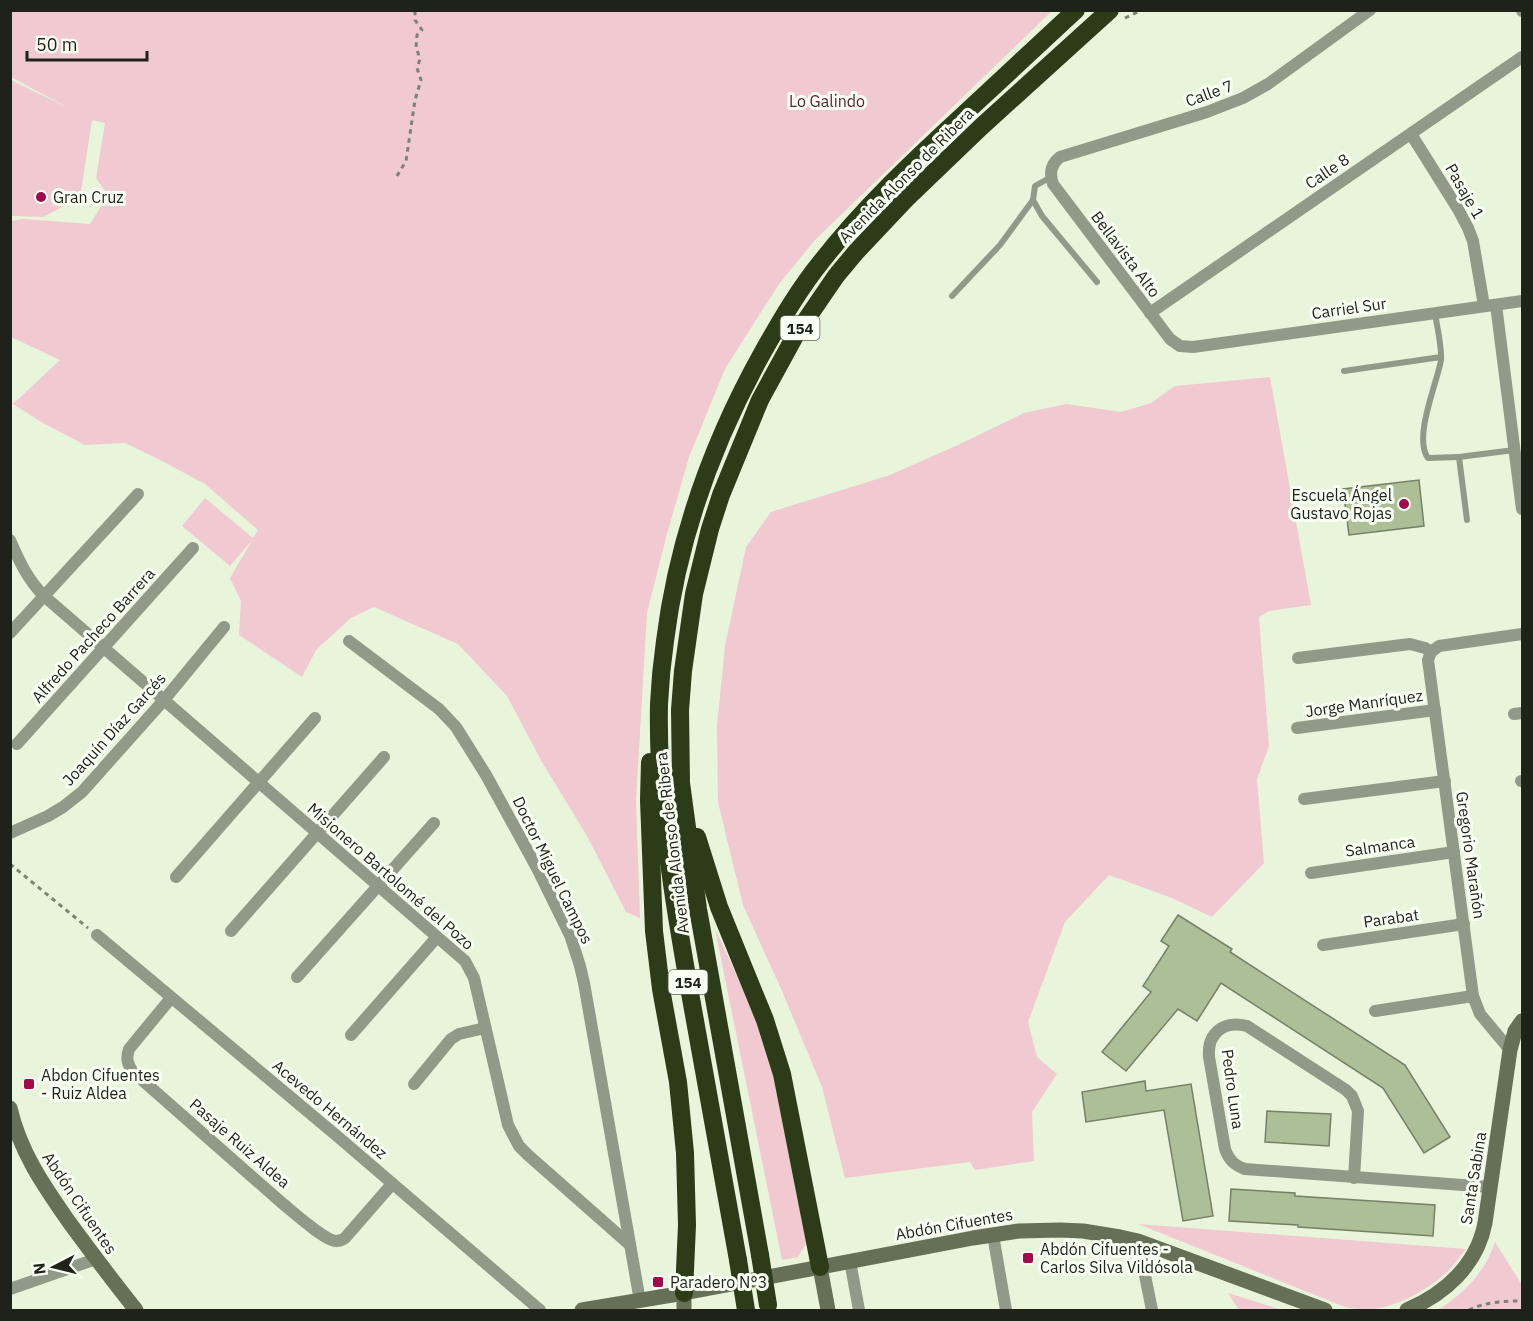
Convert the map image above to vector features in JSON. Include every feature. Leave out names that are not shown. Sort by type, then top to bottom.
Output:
[{"type":"highway","name":"Avenida Alonso de Ribera","points":[[746,1310],[683,953],[662,794],[659,701],[671,596],[682,548],[706,474],[731,412],[773,334],[819,264],[882,192],[1076,10]]},
{"type":"highway","name":"Avenida Alonso de Ribera","points":[[769,1308],[698,909],[681,783],[680,710],[683,670],[694,594],[702,561],[721,495],[760,400],[795,336],[836,276],[892,213],[948,158],[1110,10]]},
{"type":"highway","points":[[659,701],[653,734],[648,800],[652,900],[657,961],[678,1082],[686,1154],[687,1225],[684,1302]]},
{"type":"highway","points":[[681,783],[719,908],[775,1049],[782,1074],[820,1267]]},
{"type":"street","name":"Calle 7","points":[[1050,177],[1056,160],[1066,154],[1207,112],[1243,98],[1268,84],[1370,10]]},
{"type":"street","name":"Calle 8","points":[[1150,313],[1522,57]]},
{"type":"street","name":"Pasaje 1","points":[[1411,134],[1458,209],[1473,241],[1490,305],[1515,450],[1522,509]]},
{"type":"street","name":"Bellavista Alto","points":[[1050,177],[1150,313],[1170,339],[1180,346]]},
{"type":"street","name":"Carriel Sur","points":[[1180,346],[1193,347],[1522,301]]},
{"type":"street","points":[[10,633],[138,494]]},
{"type":"street","name":"Misionero Bartolomé del Pozo","points":[[10,540],[30,579],[44,596],[458,955],[470,969],[474,978],[506,1119],[516,1141],[528,1155],[630,1245]]},
{"type":"street","name":"Alfredo Pacheco Barrera","points":[[17,744],[193,548]]},
{"type":"street","name":"Joaquín Díaz Garcés","points":[[10,833],[48,816],[82,792],[164,700],[224,627]]},
{"type":"street","points":[[1298,658],[1410,644],[1431,652],[1438,646],[1522,634]]},
{"type":"street","name":"Doctor Miguel Campos","points":[[349,641],[439,709],[456,727],[509,817],[570,934],[584,983],[630,1245]]},
{"type":"street","name":"Gregorio Marañón","points":[[1431,652],[1428,660],[1473,996],[1480,1014],[1510,1050]]},
{"type":"street","name":"Jorge Manríquez","points":[[1297,728],[1435,710]]},
{"type":"street","points":[[176,877],[315,718]]},
{"type":"street","points":[[231,931],[384,757]]},
{"type":"street","points":[[1304,799],[1444,781]]},
{"type":"street","points":[[297,977],[434,823]]},
{"type":"street","name":"Salmanca","points":[[1311,873],[1454,852]]},
{"type":"street","name":"Parabat","points":[[1323,945],[1464,924]]},
{"type":"street","name":"Acevedo Hernández","points":[[97,935],[540,1311]]},
{"type":"street","points":[[351,1035],[437,937]]},
{"type":"street","points":[[1375,1011],[1473,996]]},
{"type":"street","name":"Pasaje Ruiz Aldea","points":[[171,998],[129,1049],[127,1060],[129,1067],[302,1220],[332,1240],[339,1241],[345,1238],[392,1184]]},
{"type":"street","name":"Santa Sabina","points":[[1407,1311],[1443,1290],[1474,1256],[1483,1233],[1510,1050],[1515,1031],[1522,1021]]},
{"type":"street","name":"Pedro Luna","points":[[1354,1178],[1358,1111],[1352,1096],[1247,1026],[1234,1024],[1221,1028],[1215,1033],[1209,1045],[1209,1057],[1225,1149],[1233,1163],[1245,1169],[1354,1178],[1490,1187]]},
{"type":"street","points":[[414,1084],[451,1039],[459,1034],[485,1028]]},
{"type":"street","name":"Abdón Cifuentes","points":[[10,1108],[14,1133],[44,1187],[136,1311]]},
{"type":"street","name":"Abdón Cifuentes","points":[[582,1311],[640,1301],[684,1302],[850,1261],[1019,1231],[1060,1230],[1102,1233],[1138,1241],[1325,1311]]},
{"type":"street","points":[[993,1235],[1006,1311]]},
{"type":"street","points":[[1138,1241],[1152,1311]]},
{"type":"street","points":[[630,1245],[640,1301]]},
{"type":"street","points":[[10,1290],[96,1259]]},
{"type":"street","points":[[850,1261],[859,1311]]},
{"type":"street","points":[[820,1267],[828,1311]]},
{"type":"lane","points":[[952,296],[1000,245],[1033,200],[1035,186],[1050,177]]},
{"type":"lane","points":[[1033,200],[1042,216],[1097,282]]},
{"type":"lane","points":[[1435,313],[1441,357],[1422,434],[1425,454],[1428,458],[1459,457],[1515,450]]},
{"type":"lane","points":[[1344,371],[1441,357]]},
{"type":"lane","points":[[1459,457],[1467,520]]},
{"type":"path","points":[[397,176],[406,160],[415,100],[422,80],[417,68],[420,59],[416,47],[417,35],[422,30],[415,20],[415,10]]},
{"type":"path","points":[[10,864],[97,935]]},
{"type":"path","points":[[1469,1311],[1490,1304],[1522,1300]]},
{"type":"green space","name":"Lo Galindo","points":[[11,10],[1052,11],[815,240],[779,284],[725,369],[689,457],[647,613],[636,801],[640,918],[626,912],[587,836],[542,762],[507,696],[458,644],[374,607],[351,618],[316,650],[302,677],[239,635],[241,601],[230,578],[253,539],[230,566],[182,526],[205,498],[253,538],[258,530],[205,484],[160,460],[125,443],[85,445],[13,404],[60,360],[11,337],[11,221],[23,219],[90,224],[108,195],[96,178],[105,123],[92,120],[80,198],[43,217],[11,216],[11,80],[70,109],[11,77]]},
{"type":"green space","points":[[1270,377],[1311,605],[1269,611],[1259,617],[1269,746],[1257,779],[1264,863],[1212,917],[1172,898],[1109,875],[1065,922],[1028,1022],[1037,1057],[1057,1074],[1032,1112],[1034,1161],[975,1170],[970,1162],[845,1178],[822,1087],[743,905],[718,802],[717,726],[725,646],[746,547],[771,512],[890,475],[1024,413],[1066,404],[1121,412],[1151,403],[1175,386]]},
{"type":"green space","points":[[715,929],[761,1026],[778,1087],[806,1244],[798,1257],[782,1260]]},
{"type":"green space","points":[[1138,1224],[1466,1249],[1444,1275],[1426,1289],[1394,1304],[1359,1309],[1345,1307]]},
{"type":"green space","points":[[1495,1242],[1522,1285],[1522,1310],[1438,1310],[1456,1297],[1479,1273]]},
{"type":"green space","points":[[1228,1293],[1282,1310],[1239,1310]]},
{"type":"building","points":[[1419,480],[1424,526],[1349,535],[1343,489]]},
{"type":"building","points":[[1178,915],[1232,949],[1230,952],[1405,1065],[1450,1137],[1424,1153],[1383,1088],[1221,983],[1197,1021],[1178,1009],[1126,1071],[1102,1052],[1151,992],[1143,986],[1169,946],[1161,941]]},
{"type":"building","points":[[1145,1081],[1146,1091],[1191,1084],[1213,1216],[1183,1221],[1164,1110],[1086,1122],[1082,1092]]},
{"type":"building","points":[[1267,1111],[1331,1114],[1329,1146],[1265,1142]]},
{"type":"building","points":[[1231,1189],[1295,1193],[1295,1196],[1435,1205],[1433,1236],[1229,1221]]},
{"type":"place","name":"Gran Cruz","points":[[41,197]]},
{"type":"place","name":"Escuela Ángel Gustavo Rojas","points":[[1404,504]]},
{"type":"place","name":"Abdon Cifuentes - Ruiz Aldea","points":[[29,1084]]},
{"type":"place","name":"Abdón Cifuentes - Carlos Silva Vildósola","points":[[1028,1258]]},
{"type":"place","name":"Paradero N°3","points":[[658,1282]]}]
